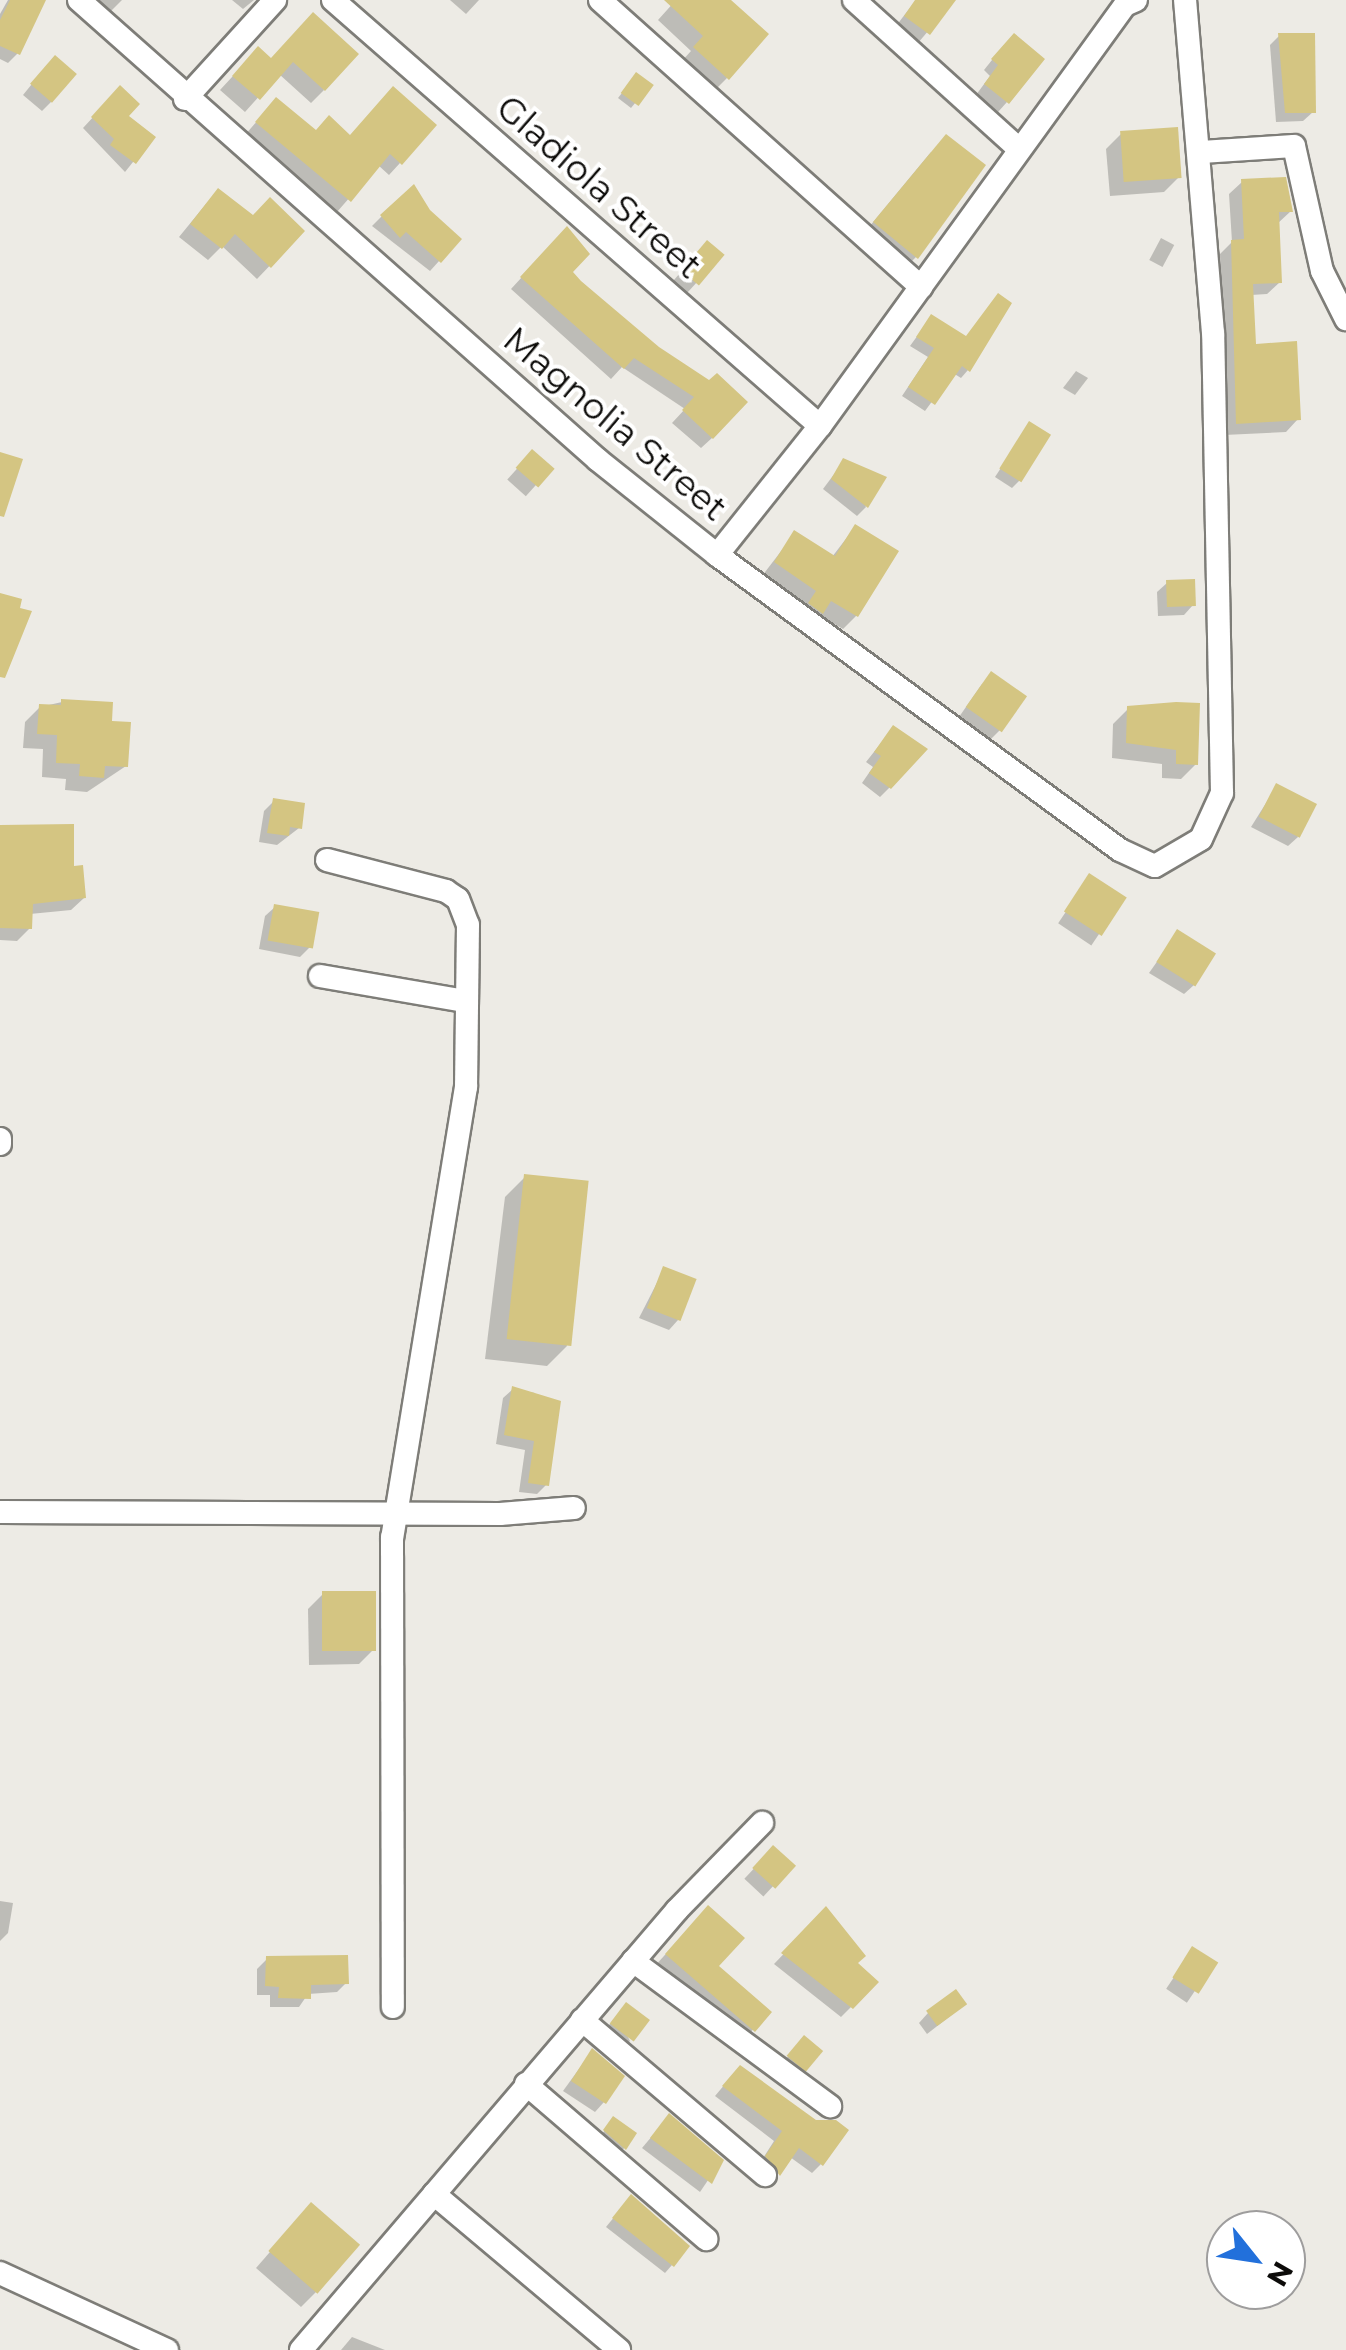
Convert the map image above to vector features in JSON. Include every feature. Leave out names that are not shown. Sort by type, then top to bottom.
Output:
[{"type":"street","name":"Magnolia Street","points":[[79,0],[185,99],[717,555],[1138,860],[1155,866],[1174,860],[1200,839],[1222,793],[1212,333],[1201,152]]},
{"type":"street","points":[[185,99],[276,0]]},
{"type":"street","name":"Gladiola Street","points":[[333,0],[820,426]]},
{"type":"street","points":[[600,0],[920,287]]},
{"type":"street","points":[[854,0],[1018,149]]},
{"type":"street","points":[[1186,0],[1201,152],[1294,146],[1322,271],[1346,319]]},
{"type":"street","points":[[717,555],[820,426],[1127,2]]},
{"type":"street","points":[[327,860],[458,899],[468,925],[464,1001],[466,1087],[394,1514],[392,2007]]},
{"type":"street","points":[[320,976],[464,1001]]},
{"type":"street","points":[[0,1512],[394,1514],[574,1508]]},
{"type":"street","points":[[301,2350],[632,1960],[762,1822]]},
{"type":"street","points":[[632,1960],[830,2106]]},
{"type":"street","points":[[582,2020],[766,2175]]},
{"type":"street","points":[[526,2084],[706,2240]]},
{"type":"street","points":[[434,2194],[619,2350]]},
{"type":"street","points":[[0,2273],[166,2350]]},
{"type":"building","points":[[10,0],[46,0],[20,55],[0,46],[0,20]]},
{"type":"building","points":[[664,0],[731,0],[769,34],[729,80],[693,47],[703,36]]},
{"type":"building","points":[[915,0],[956,0],[930,35],[904,16]]},
{"type":"building","points":[[313,12],[359,54],[325,91],[293,62],[260,100],[232,76],[258,46],[271,58]]},
{"type":"building","points":[[1014,33],[1045,59],[1009,104],[984,84],[998,65],[991,59]]},
{"type":"building","points":[[1278,33],[1315,33],[1316,113],[1285,113]]},
{"type":"building","points":[[55,55],[77,74],[52,103],[30,84]]},
{"type":"building","points":[[636,72],[654,85],[639,106],[621,93]]},
{"type":"building","points":[[120,85],[140,104],[129,116],[156,137],[136,164],[110,145],[114,139],[91,117]]},
{"type":"building","points":[[393,86],[437,125],[402,165],[390,154],[351,202],[255,122],[276,97],[316,130],[329,115],[350,135]]},
{"type":"building","points":[[1178,127],[1182,178],[1124,182],[1120,131]]},
{"type":"building","points":[[946,134],[986,165],[918,259],[873,222]]},
{"type":"building","points":[[1286,177],[1293,212],[1279,212],[1282,283],[1253,284],[1256,344],[1297,341],[1301,420],[1236,424],[1231,240],[1244,239],[1241,179]]},
{"type":"building","points":[[414,184],[430,210],[462,239],[441,263],[406,232],[400,238],[380,215]]},
{"type":"building","points":[[218,188],[253,215],[270,197],[305,231],[271,268],[235,234],[222,249],[190,224]]},
{"type":"building","points":[[567,226],[590,254],[573,272],[581,281],[659,347],[709,380],[717,373],[748,402],[713,439],[682,410],[694,397],[634,358],[624,369],[520,277]]},
{"type":"building","points":[[707,240],[725,255],[699,285],[681,271]]},
{"type":"building","points":[[998,293],[1012,303],[970,372],[962,366],[935,405],[908,387],[934,348],[916,337],[931,314],[966,336]]},
{"type":"building","points":[[1029,421],[1051,435],[1021,482],[999,468]]},
{"type":"building","points":[[532,449],[555,469],[538,488],[516,468]]},
{"type":"building","points":[[0,452],[23,459],[4,517],[0,516]]},
{"type":"building","points":[[843,458],[887,477],[868,508],[831,479]]},
{"type":"building","points":[[855,524],[899,551],[858,617],[831,601],[823,614],[808,603],[816,591],[774,562],[794,530],[835,556]]},
{"type":"building","points":[[1195,579],[1196,606],[1167,607],[1166,580]]},
{"type":"building","points":[[0,593],[22,599],[20,608],[32,611],[5,678],[0,677]]},
{"type":"building","points":[[991,671],[1027,696],[1002,732],[966,707]]},
{"type":"building","points":[[61,699],[113,702],[112,721],[131,722],[128,767],[105,766],[104,778],[79,776],[80,764],[56,763],[57,735],[37,734],[39,704],[61,705]]},
{"type":"building","points":[[1200,703],[1198,765],[1176,764],[1176,750],[1126,743],[1127,706]]},
{"type":"building","points":[[893,725],[928,749],[891,789],[869,773],[881,756],[874,752]]},
{"type":"building","points":[[1276,783],[1317,804],[1300,838],[1259,817]]},
{"type":"building","points":[[273,798],[305,803],[302,829],[290,827],[289,836],[267,833]]},
{"type":"building","points":[[74,824],[74,866],[83,865],[86,898],[33,904],[32,929],[0,928],[0,825]]},
{"type":"building","points":[[1089,873],[1127,898],[1102,936],[1064,912]]},
{"type":"building","points":[[274,904],[319,912],[313,948],[268,940]]},
{"type":"building","points":[[1177,929],[1216,953],[1195,986],[1156,962]]},
{"type":"building","points":[[524,1174],[589,1181],[571,1346],[507,1339]]},
{"type":"building","points":[[663,1266],[697,1279],[680,1321],[647,1308]]},
{"type":"building","points":[[512,1386],[561,1401],[549,1486],[528,1483],[534,1441],[504,1435]]},
{"type":"building","points":[[322,1591],[376,1591],[376,1651],[322,1651]]},
{"type":"building","points":[[773,1845],[796,1866],[775,1889],[752,1868]]},
{"type":"building","points":[[708,1905],[745,1938],[719,1966],[772,2012],[755,2032],[665,1954]]},
{"type":"building","points":[[826,1906],[866,1956],[858,1963],[879,1982],[853,2009],[781,1953]]},
{"type":"building","points":[[1192,1946],[1218,1962],[1199,1994],[1172,1977]]},
{"type":"building","points":[[348,1955],[349,1984],[311,1985],[311,1999],[278,1998],[279,1987],[265,1986],[266,1956]]},
{"type":"building","points":[[956,1989],[967,2004],[937,2026],[926,2011]]},
{"type":"building","points":[[626,2002],[650,2020],[634,2042],[610,2024]]},
{"type":"building","points":[[804,2035],[823,2051],[806,2072],[787,2056]]},
{"type":"building","points":[[592,2048],[625,2076],[606,2104],[571,2081]]},
{"type":"building","points":[[740,2065],[816,2120],[836,2120],[849,2130],[823,2166],[799,2148],[780,2176],[765,2156],[782,2131],[722,2086]]},
{"type":"building","points":[[669,2113],[724,2160],[712,2184],[650,2138]]},
{"type":"building","points":[[613,2116],[637,2133],[626,2150],[603,2130]]},
{"type":"building","points":[[631,2194],[690,2246],[674,2267],[612,2218]]},
{"type":"building","points":[[311,2202],[360,2245],[317,2294],[268,2251]]}]
